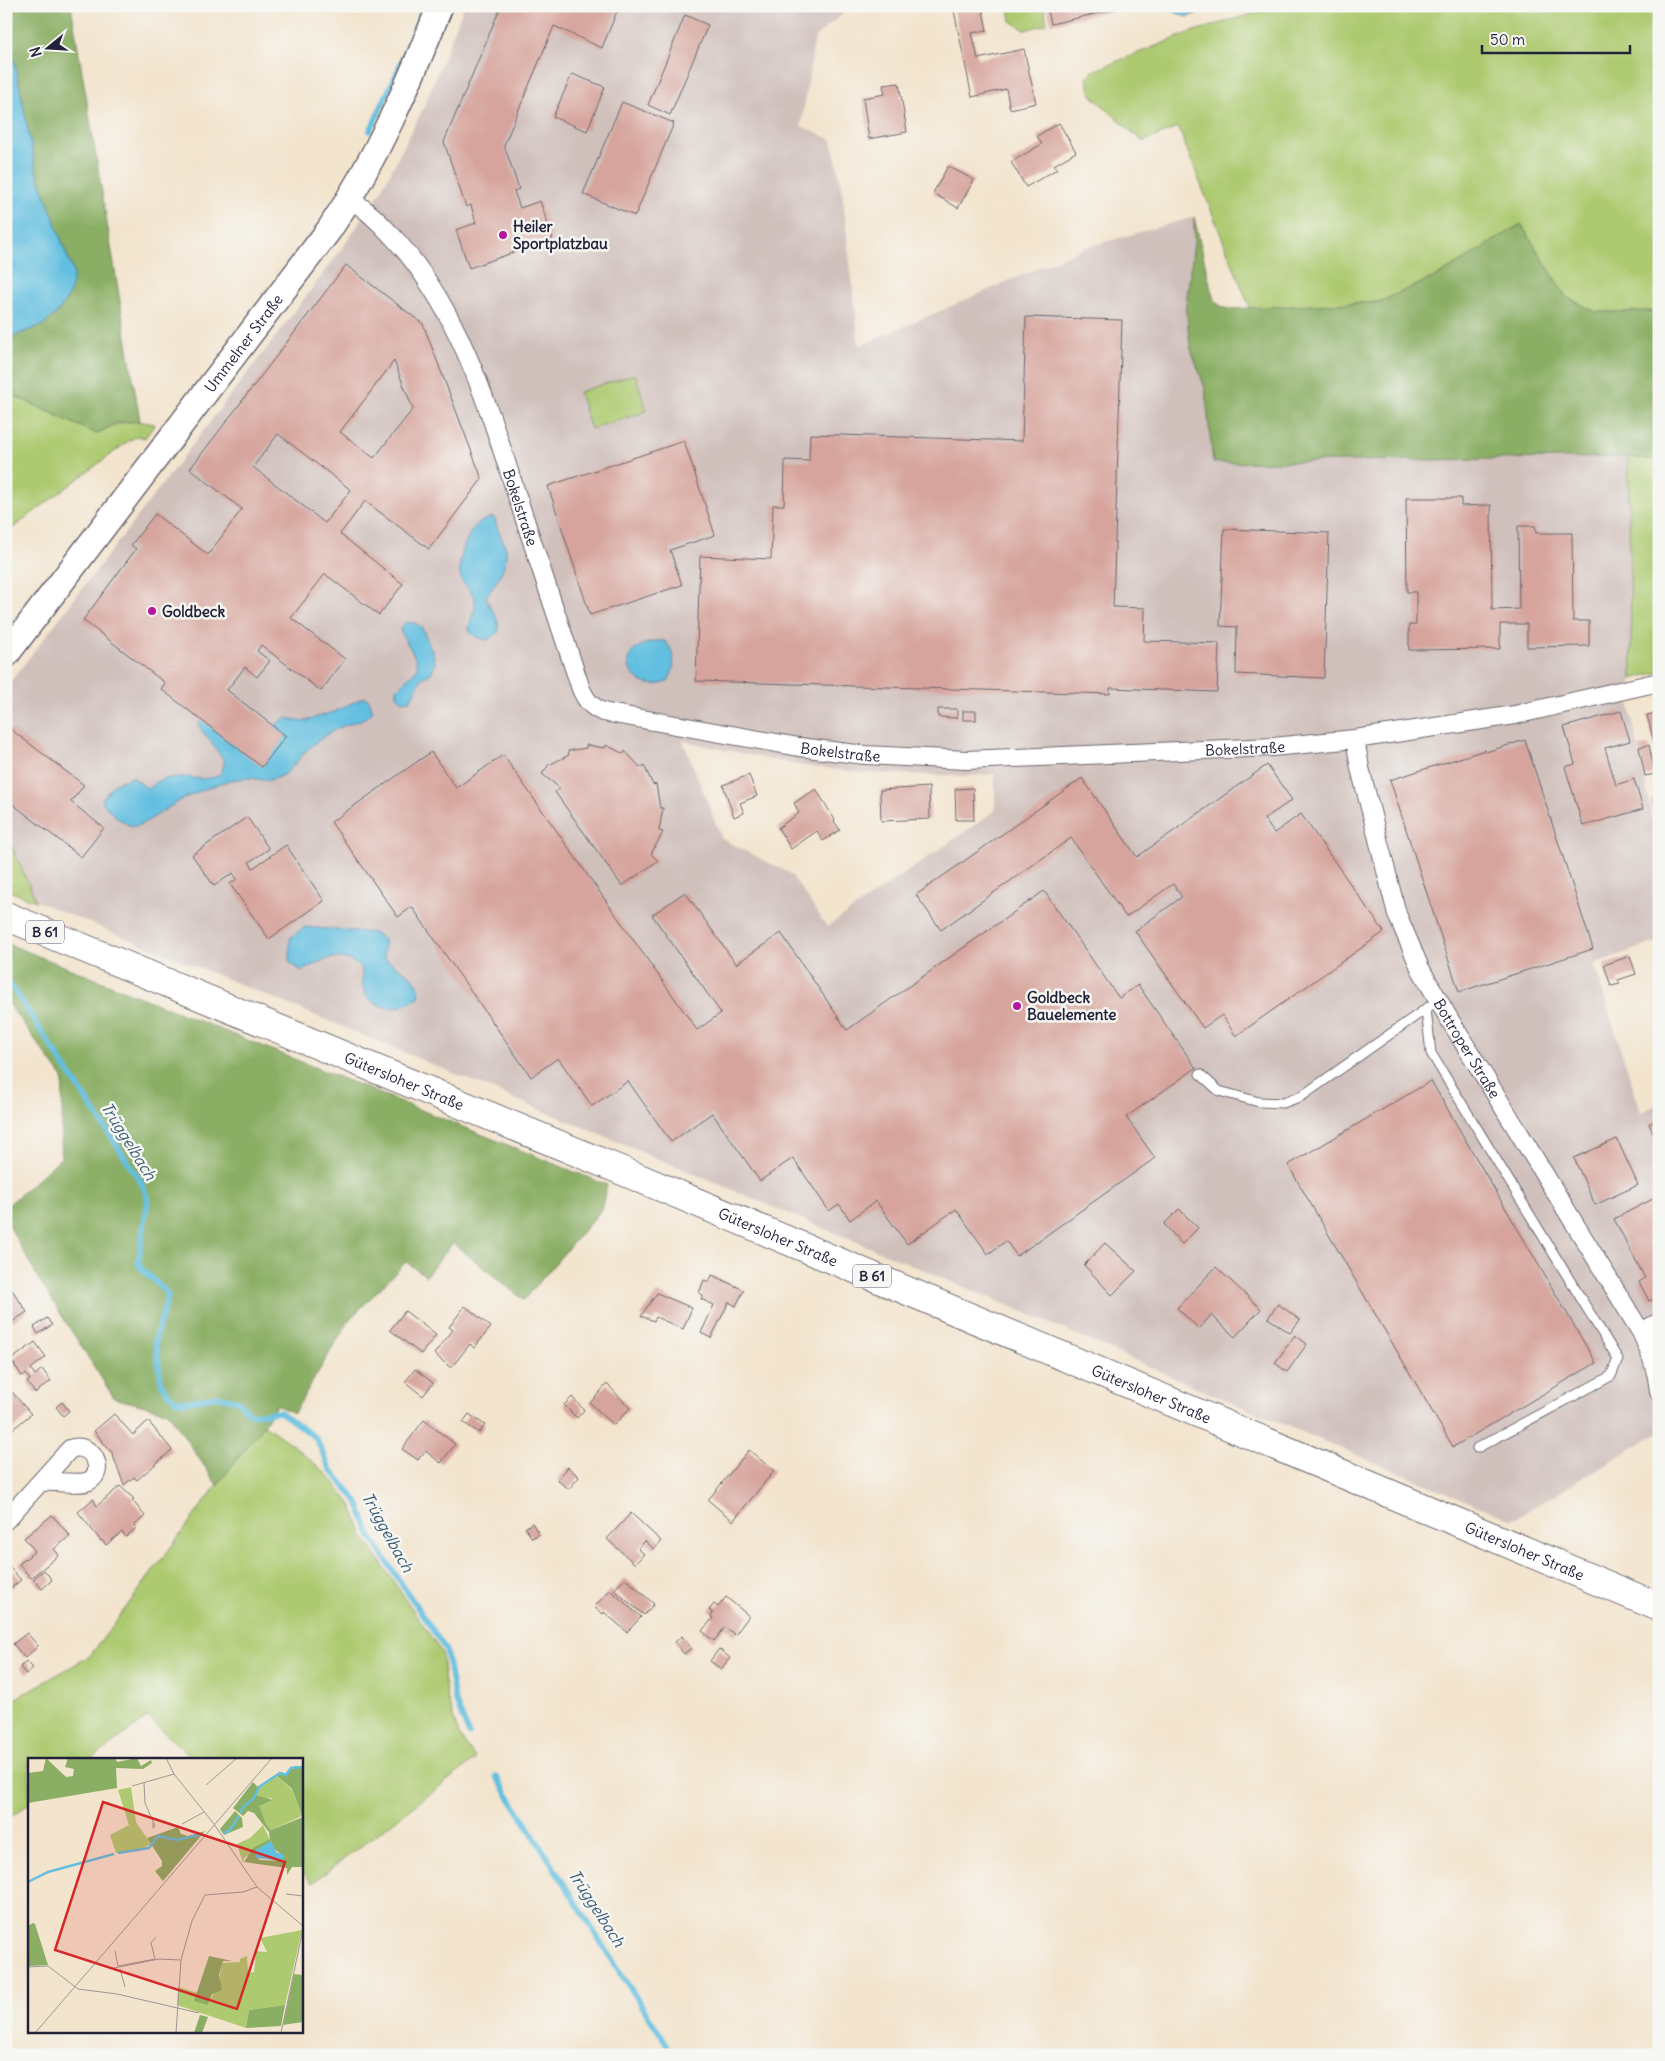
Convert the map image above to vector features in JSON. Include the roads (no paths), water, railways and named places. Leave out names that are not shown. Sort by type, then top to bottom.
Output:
[{"type":"main road","name":"Ummelner Straße","points":[[6,655],[329,230],[349,200],[380,143],[404,94],[440,6]]},
{"type":"main road","name":"Gütersloher Straße","points":[[6,916],[630,1174],[1659,1607]]},
{"type":"street","name":"Bokelstraße","points":[[349,200],[360,205],[382,224],[413,260],[431,284],[456,328],[469,357],[581,689],[586,700],[603,712],[799,747],[929,759],[966,760],[1263,747],[1355,739],[1515,715],[1659,682]]},
{"type":"street","name":"Bottroper Straße","points":[[1355,739],[1360,768],[1397,914],[1420,968],[1432,1005],[1640,1332],[1652,1356],[1659,1391]]},
{"type":"street","points":[[1640,1332],[1659,1322]]},
{"type":"street","points":[[6,1520],[42,1482]]},
{"type":"lane","points":[[1200,1074],[1219,1091],[1259,1102],[1283,1103],[1302,1096],[1432,1005]]},
{"type":"lane","points":[[1432,1005],[1431,1053],[1618,1359],[1611,1376],[1477,1448]]},
{"type":"water","points":[[1161,6],[1221,6],[1186,17]]},
{"type":"water","points":[[6,29],[9,33],[36,170],[74,274],[69,295],[59,311],[43,325],[6,339]]},
{"type":"water","points":[[492,517],[495,519],[506,549],[506,555],[500,574],[486,596],[498,622],[498,633],[487,640],[476,637],[469,631],[475,601],[473,595],[462,581],[460,565],[466,541],[474,528],[479,523]]},
{"type":"water","points":[[407,622],[415,623],[422,628],[433,653],[435,665],[431,673],[422,678],[410,700],[403,701],[397,696],[397,689],[417,669],[413,654],[400,630],[402,625]]},
{"type":"water","points":[[665,641],[669,645],[674,662],[670,678],[667,682],[654,685],[643,682],[635,677],[630,669],[629,660],[633,652],[642,645]]},
{"type":"water","points":[[364,697],[369,700],[373,711],[367,717],[324,736],[309,748],[289,771],[279,777],[265,780],[238,779],[207,788],[179,801],[137,826],[132,826],[119,819],[103,803],[102,799],[115,783],[133,777],[148,789],[158,781],[167,778],[208,778],[220,774],[224,760],[198,725],[201,720],[286,736],[274,726],[286,718],[304,721],[334,712]]},
{"type":"water","points":[[305,927],[375,933],[384,940],[384,958],[414,979],[420,990],[419,997],[405,1005],[394,1008],[382,1006],[368,999],[362,985],[362,968],[346,959],[332,958],[302,971],[290,963],[290,938]]},
{"type":"waterway","points":[[370,131],[424,6]]},
{"type":"waterway","name":"Trüggelbach","points":[[6,978],[141,1182],[148,1199],[138,1263],[168,1296],[155,1340],[162,1386],[175,1400],[185,1402],[217,1396],[238,1401],[250,1414],[280,1412],[316,1438],[330,1469],[357,1501],[371,1537],[446,1650],[455,1700],[469,1734]]},
{"type":"waterway","name":"Trüggelbach","points":[[496,1776],[674,2055]]},
{"type":"place","name":"Heiler Sportplatzbau","points":[[503,235]]},
{"type":"place","name":"Goldbeck","points":[[152,611]]},
{"type":"place","name":"Goldbeck Bauelemente","points":[[1017,1006]]}]
